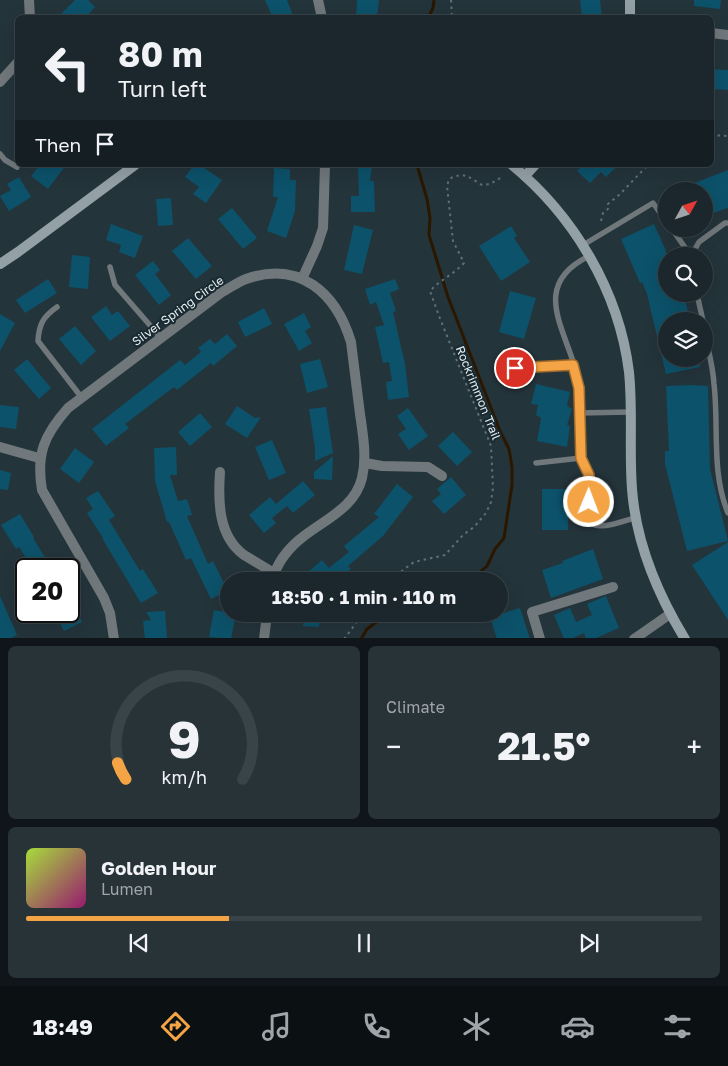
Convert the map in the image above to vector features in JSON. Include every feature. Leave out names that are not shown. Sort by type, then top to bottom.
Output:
[{"type":"main road","points":[[630,0],[630,15]]},
{"type":"main road","points":[[0,264],[132,167]]},
{"type":"main road","points":[[514,167],[562,215],[583,245],[608,294],[617,319],[629,371],[632,490],[641,540],[650,570],[670,614],[685,638]]},
{"type":"main road","points":[[525,176],[533,167]]},
{"type":"street","points":[[29,0],[30,15]]},
{"type":"street","points":[[318,0],[321,15]]},
{"type":"street","points":[[714,33],[728,35]]},
{"type":"street","points":[[0,82],[15,65]]},
{"type":"street","points":[[302,278],[323,228],[325,167]]},
{"type":"street","name":"Silver Spring Circle","points":[[114,638],[110,613],[104,598],[42,490],[39,474],[40,458],[48,433],[68,408],[222,292],[245,279],[274,274],[288,274],[302,278],[316,286],[329,298],[346,326],[351,342],[365,463],[362,480],[354,496],[343,508],[294,544],[279,562],[275,572]]},
{"type":"street","points":[[0,447],[40,458]]},
{"type":"street","points":[[365,463],[382,466],[428,467],[442,476]]},
{"type":"street","points":[[220,472],[218,498],[221,516],[230,540],[243,554],[266,572]]},
{"type":"street","points":[[540,638],[532,612],[613,587]]},
{"type":"street","points":[[634,638],[670,614]]},
{"type":"street","points":[[264,638],[266,622]]},
{"type":"lane","points":[[0,154],[5,160],[15,165]]},
{"type":"lane","points":[[583,245],[653,203],[658,210]]},
{"type":"lane","points":[[696,247],[699,242],[725,223],[728,223]]},
{"type":"lane","points":[[589,256],[576,263],[567,271],[556,288],[557,311],[579,388],[581,458],[589,475],[588,516],[592,524],[599,527],[637,517]]},
{"type":"lane","points":[[110,267],[115,285],[161,338]]},
{"type":"lane","points":[[57,307],[46,314],[42,322],[38,341],[82,398]]},
{"type":"lane","points":[[515,368],[573,365]]},
{"type":"lane","points":[[711,367],[714,383],[717,464],[724,504],[728,513]]},
{"type":"lane","points":[[579,413],[631,412]]},
{"type":"lane","points":[[536,463],[581,458]]},
{"type":"path","points":[[451,0],[452,15]]},
{"type":"path","points":[[714,135],[728,136]]},
{"type":"path","points":[[601,221],[603,213],[609,208],[608,204],[646,167]]},
{"type":"path","name":"Rockrimmon Trail","points":[[401,572],[414,562],[445,555],[463,535],[474,527],[486,513],[491,502],[493,488],[491,446],[430,291],[436,284],[457,271],[464,263],[452,241],[447,186],[449,179],[457,175],[466,175],[482,185],[490,184],[502,177]]},
{"type":"path","points":[[344,638],[357,622]]},
{"type":"building","points":[[75,0],[88,0],[95,7],[88,15],[60,15]]},
{"type":"building","points":[[265,0],[287,0],[293,15],[272,15]]},
{"type":"building","points":[[357,0],[379,0],[377,15],[356,15]]},
{"type":"building","points":[[580,0],[600,0],[602,15],[582,15]]},
{"type":"building","points":[[694,0],[721,0],[720,9],[694,6]]},
{"type":"building","points":[[714,69],[728,70],[728,90],[714,89]]},
{"type":"building","points":[[38,167],[64,167],[48,189],[31,176]]},
{"type":"building","points":[[192,167],[203,167],[222,180],[206,203],[193,194],[199,187],[185,177]]},
{"type":"building","points":[[358,167],[372,167],[370,181],[374,181],[375,212],[351,212],[351,196],[359,196]]},
{"type":"building","points":[[581,167],[616,167],[606,177],[601,172],[590,183],[577,171]]},
{"type":"building","points":[[274,168],[290,169],[290,180],[296,180],[295,211],[286,238],[267,231],[278,197],[273,197]]},
{"type":"building","points":[[728,170],[728,208],[713,213],[713,182],[697,182]]},
{"type":"building","points":[[19,177],[31,197],[9,211],[0,196],[11,190],[7,184]]},
{"type":"building","points":[[171,198],[173,225],[158,226],[156,199]]},
{"type":"building","points":[[232,208],[257,238],[243,249],[218,219]]},
{"type":"building","points":[[111,224],[143,236],[135,258],[119,252],[121,245],[106,240]]},
{"type":"building","points":[[654,224],[658,238],[660,238],[664,247],[658,247],[658,302],[686,302],[688,312],[658,312],[658,340],[647,294],[642,282],[640,283],[621,239]]},
{"type":"building","points":[[354,225],[373,230],[362,274],[344,270]]},
{"type":"building","points":[[511,226],[517,236],[514,238],[530,262],[501,281],[479,246]]},
{"type":"building","points":[[188,238],[212,266],[196,279],[172,251]]},
{"type":"building","points":[[72,255],[90,257],[88,289],[69,287]]},
{"type":"building","points":[[153,261],[160,270],[155,274],[171,295],[159,305],[135,275]]},
{"type":"building","points":[[48,279],[57,293],[25,313],[16,300]]},
{"type":"building","points":[[395,279],[399,289],[390,293],[396,311],[393,312],[405,364],[409,397],[388,400],[386,382],[392,381],[389,362],[383,363],[375,327],[384,325],[376,302],[370,305],[365,289]]},
{"type":"building","points":[[510,291],[536,298],[524,339],[499,332]]},
{"type":"building","points":[[106,306],[112,315],[118,311],[130,326],[110,341],[91,317]]},
{"type":"building","points":[[264,308],[272,324],[245,337],[238,322]]},
{"type":"building","points":[[304,313],[311,327],[305,331],[312,343],[299,351],[284,324]]},
{"type":"building","points":[[0,314],[15,323],[0,351]]},
{"type":"building","points":[[75,326],[96,351],[81,365],[59,339]]},
{"type":"building","points":[[227,334],[237,346],[213,366],[211,363],[177,390],[174,387],[125,424],[129,428],[106,446],[92,429],[180,360],[185,365],[201,352],[198,348],[210,339],[215,344]]},
{"type":"building","points":[[27,359],[51,388],[39,399],[14,370]]},
{"type":"building","points":[[320,359],[328,387],[307,393],[300,364]]},
{"type":"building","points":[[664,367],[700,367],[666,374]]},
{"type":"building","points":[[536,384],[570,392],[567,406],[572,409],[567,425],[570,426],[567,447],[537,441],[541,418],[536,415],[538,405],[531,404]]},
{"type":"building","points":[[666,386],[708,386],[710,469],[728,541],[687,551],[665,464],[665,451],[669,451]]},
{"type":"building","points":[[0,405],[19,407],[16,429],[0,427]]},
{"type":"building","points":[[237,406],[255,418],[261,417],[247,438],[225,424]]},
{"type":"building","points":[[326,407],[333,453],[315,461],[309,409]]},
{"type":"building","points":[[408,408],[428,436],[409,450],[398,434],[406,429],[397,416]]},
{"type":"building","points":[[200,413],[212,427],[190,446],[178,432]]},
{"type":"building","points":[[453,432],[472,452],[457,466],[438,446]]},
{"type":"building","points":[[272,440],[286,473],[269,480],[255,447]]},
{"type":"building","points":[[176,447],[177,475],[170,475],[178,501],[187,499],[192,515],[187,516],[208,564],[213,561],[220,575],[220,595],[211,599],[191,558],[186,560],[169,522],[167,522],[155,481],[154,448]]},
{"type":"building","points":[[75,448],[94,462],[79,483],[60,469]]},
{"type":"building","points":[[333,456],[332,480],[314,479],[314,472]]},
{"type":"building","points":[[0,470],[11,473],[8,490],[0,489]]},
{"type":"building","points":[[451,477],[466,495],[444,514],[432,501],[441,494],[437,489]]},
{"type":"building","points":[[303,481],[315,495],[293,513],[287,506],[272,518],[276,523],[264,533],[249,515],[270,497],[276,504]]},
{"type":"building","points":[[397,484],[413,497],[383,536],[348,566],[351,569],[347,572],[308,572],[322,560],[329,568],[349,552],[344,546],[379,517],[374,514]]},
{"type":"building","points":[[542,489],[568,489],[568,530],[542,530]]},
{"type":"building","points":[[98,491],[115,516],[109,520],[140,571],[143,569],[158,593],[141,603],[87,513],[93,509],[86,498]]},
{"type":"building","points":[[20,514],[45,558],[26,558],[19,547],[16,549],[1,525]]},
{"type":"building","points":[[728,542],[728,620],[692,565]]},
{"type":"building","points":[[593,549],[603,579],[551,598],[542,570],[563,563],[562,561]]},
{"type":"building","points":[[0,596],[17,635],[12,638],[0,638]]},
{"type":"building","points":[[606,596],[619,628],[596,638],[586,638],[584,633],[573,638],[564,638],[554,615],[570,608],[576,622],[592,615],[587,604]]},
{"type":"building","points":[[520,608],[530,638],[497,638],[492,622],[508,622],[508,612]]},
{"type":"building","points":[[214,610],[220,611],[220,622],[234,622],[231,638],[209,637]]},
{"type":"building","points":[[165,611],[167,638],[145,638],[143,621],[151,620],[146,612]]},
{"type":"building","points":[[303,622],[319,622],[319,627],[303,626]]},
{"type":"building","points":[[60,623],[80,623],[64,631]]},
{"type":"waterway","points":[[430,15],[434,0]]},
{"type":"waterway","points":[[418,167],[427,199],[430,218],[429,235],[448,297],[500,431],[509,449],[512,467],[512,485],[504,538],[495,549],[487,566],[480,572]]},
{"type":"waterway","points":[[362,638],[367,629],[376,622]]},
{"type":"route","points":[[515,368],[573,365],[579,388],[581,458],[589,475],[589,502]]}]
